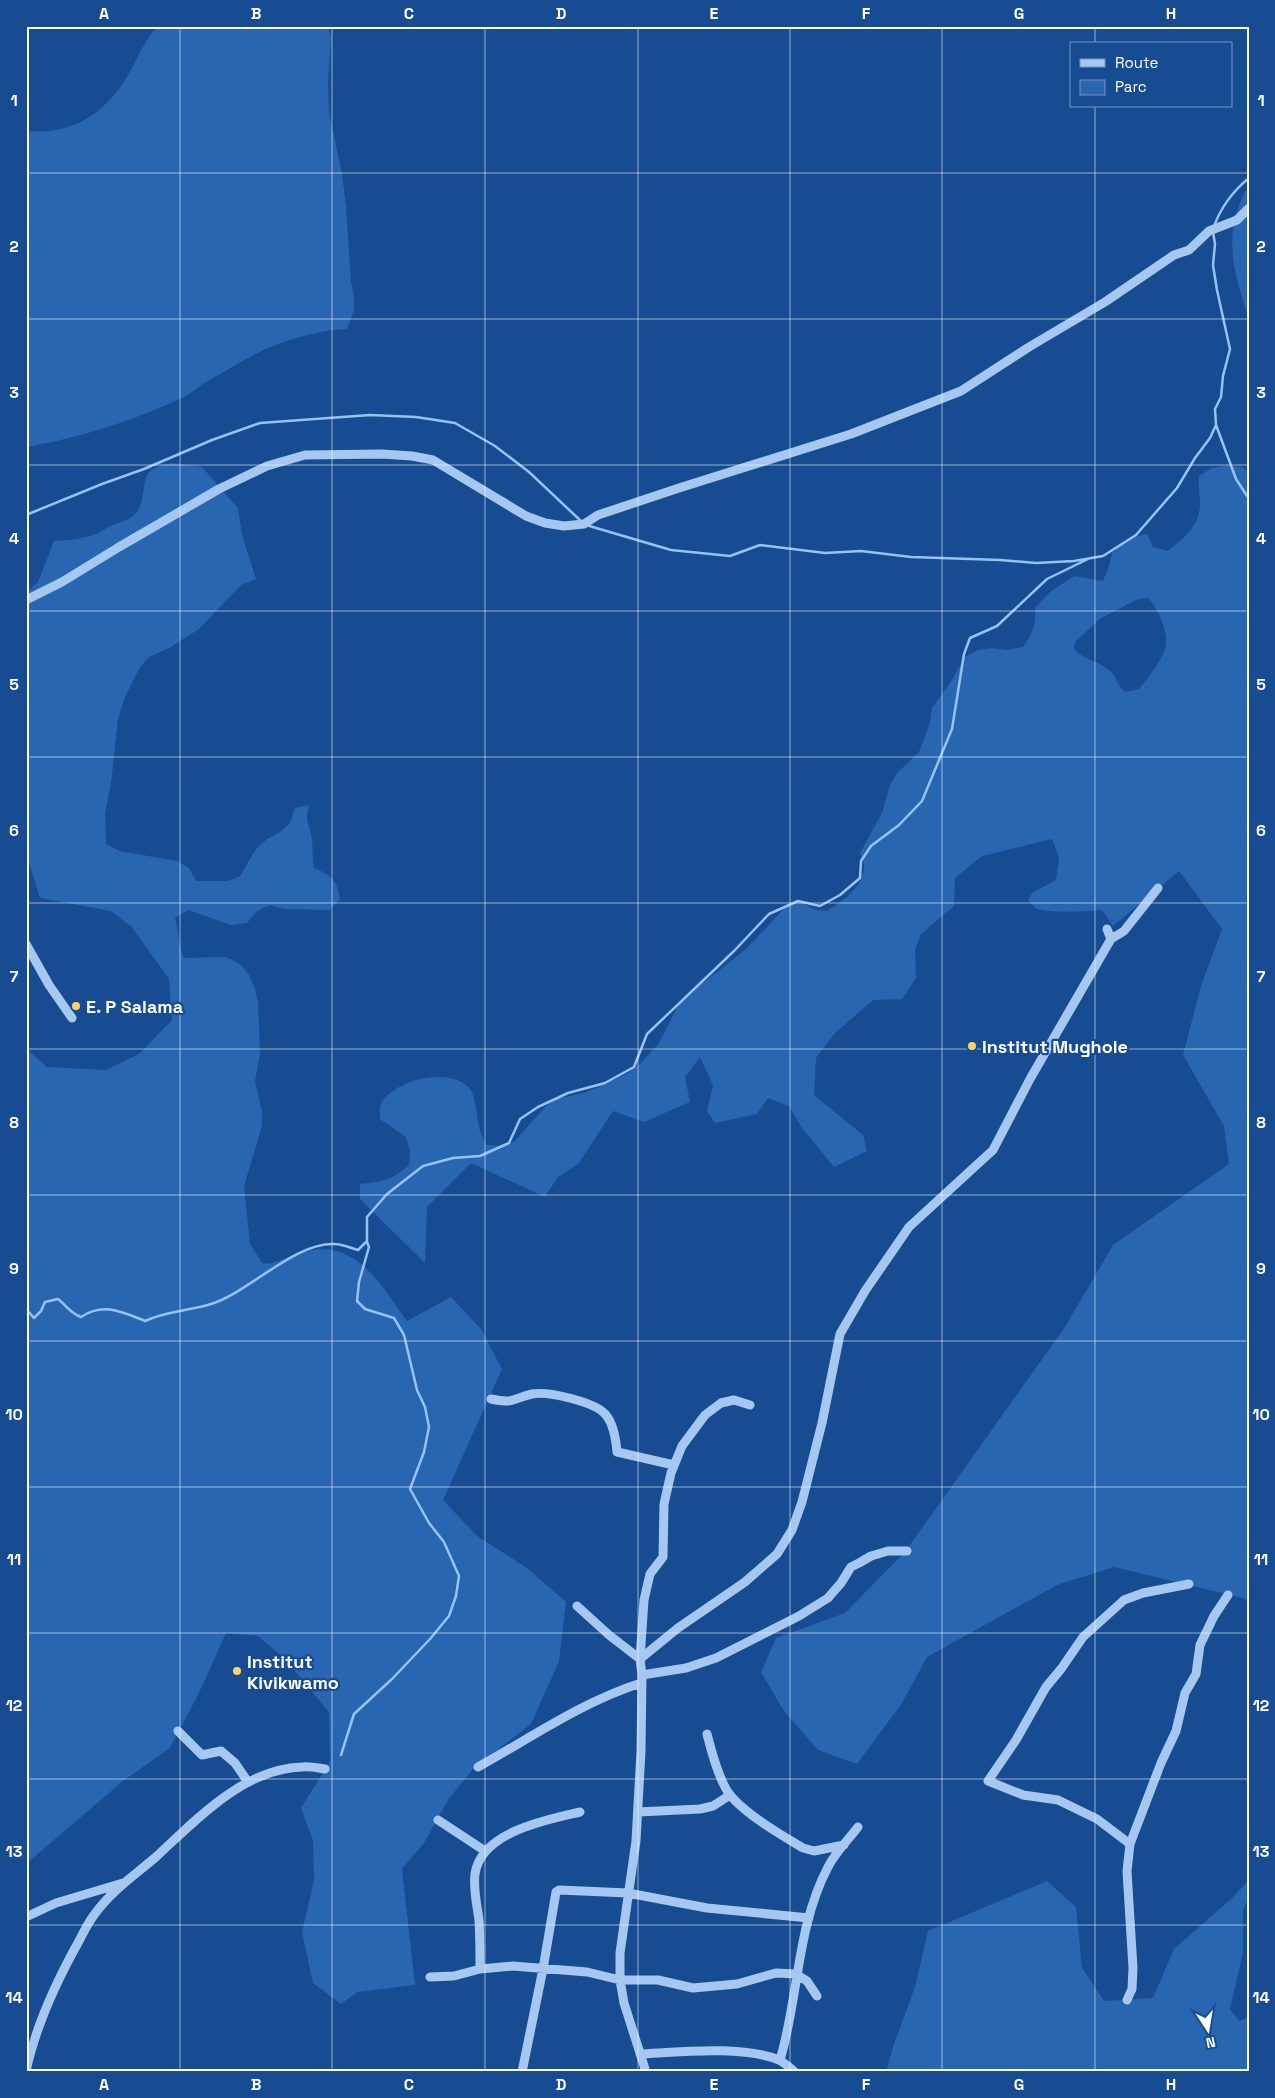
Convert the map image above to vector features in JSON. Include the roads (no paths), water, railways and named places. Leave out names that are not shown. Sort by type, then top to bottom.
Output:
[{"type":"street","points":[[26,600],[62,582],[219,489],[267,466],[305,455],[382,454],[434,460],[526,516],[564,526],[584,524],[598,515],[851,434],[961,391],[1050,334],[1106,302],[1174,255],[1188,250],[1213,231],[1237,220],[1249,208]]},
{"type":"street","points":[[640,1659],[678,1628],[745,1582],[777,1554],[792,1530],[802,1502],[822,1423],[840,1334],[866,1291],[909,1228],[994,1150],[1030,1079],[1111,939],[1124,931],[1158,888]]},
{"type":"street","points":[[1106,929],[1111,939]]},
{"type":"street","points":[[26,944],[49,985],[72,1018]]},
{"type":"street","points":[[491,1399],[507,1403],[533,1394],[551,1394],[599,1408],[607,1416],[610,1423],[615,1437],[617,1452],[674,1465]]},
{"type":"street","points":[[646,2072],[624,2003],[620,1980],[620,1954],[636,1841],[638,1812],[642,1679],[640,1659],[644,1600],[650,1574],[663,1557],[664,1504],[674,1465],[682,1446],[705,1415],[722,1403],[734,1400],[750,1405]]},
{"type":"street","points":[[478,1767],[572,1712],[612,1693],[642,1679],[716,1658],[799,1616],[828,1598],[841,1583],[851,1567],[871,1556],[888,1551],[907,1550]]},
{"type":"street","points":[[1130,1844],[1097,1819],[1058,1800],[1023,1795],[988,1781],[1016,1740],[1046,1687],[1083,1637],[1124,1600],[1171,1586],[1189,1584]]},
{"type":"street","points":[[1127,2000],[1132,1989],[1133,1968],[1127,1871],[1130,1844],[1161,1763],[1176,1731],[1185,1693],[1196,1674],[1200,1645],[1214,1616],[1228,1595]]},
{"type":"street","points":[[577,1606],[608,1635],[640,1659]]},
{"type":"street","points":[[178,1731],[202,1755],[221,1751],[235,1764],[248,1782]]},
{"type":"street","points":[[707,1734],[714,1760],[730,1795],[740,1806],[803,1848],[814,1851],[844,1844]]},
{"type":"street","points":[[26,2071],[32,2048],[52,1993],[74,1950],[93,1916],[123,1882],[155,1857],[197,1818],[248,1782],[273,1773],[302,1767],[325,1769]]},
{"type":"street","points":[[638,1812],[700,1809],[713,1806],[730,1795]]},
{"type":"street","points":[[480,1969],[481,1942],[475,1875],[485,1850],[520,1829],[548,1819],[580,1812]]},
{"type":"street","points":[[438,1820],[485,1850]]},
{"type":"street","points":[[780,2060],[788,2035],[796,1974],[809,1918],[818,1890],[828,1866],[858,1827]]},
{"type":"street","points":[[26,1916],[56,1903],[123,1882]]},
{"type":"street","points":[[522,2072],[556,1892],[559,1890],[628,1893],[707,1908],[809,1918]]},
{"type":"street","points":[[430,1977],[454,1976],[480,1969],[513,1966],[587,1972],[620,1980],[658,1980],[693,1988],[737,1984],[776,1973],[796,1974],[808,1981],[817,1996]]},
{"type":"street","points":[[640,2054],[700,2051],[736,2052],[780,2060],[795,2072]]},
{"type":"waterway","points":[[1214,227],[1228,200],[1249,178]]},
{"type":"waterway","points":[[1213,232],[1215,244],[1213,265],[1230,349],[1223,376],[1221,397],[1215,409],[1216,425],[1236,479],[1249,499]]},
{"type":"waterway","points":[[26,515],[212,440],[260,423],[370,415],[416,417],[455,423],[495,446],[529,472],[582,522]]},
{"type":"waterway","points":[[586,525],[671,550],[730,556],[760,545],[825,553],[861,551],[911,557],[1036,563],[1074,561],[1103,556],[1136,535],[1177,488],[1195,458],[1210,438],[1216,425]]},
{"type":"waterway","points":[[26,1307],[34,1318],[41,1311],[45,1302],[58,1299],[81,1317],[89,1312],[105,1309],[121,1312],[145,1321],[161,1315],[211,1304],[226,1298],[304,1251],[320,1246],[338,1244],[358,1250],[367,1241],[367,1217],[387,1194],[423,1166],[453,1158],[480,1156],[509,1143],[520,1119],[538,1107],[568,1093],[605,1083],[634,1067],[647,1034],[734,951],[769,914],[798,901],[820,906],[840,895],[860,878],[861,861],[871,846],[899,825],[922,801],[952,729],[964,654],[970,638],[997,626],[1047,579],[1088,559]]},
{"type":"waterway","points":[[341,1755],[354,1714],[392,1679],[449,1616],[456,1596],[459,1576],[444,1542],[429,1523],[410,1489],[424,1452],[429,1427],[425,1407],[417,1390],[404,1335],[394,1318],[365,1309],[357,1301],[359,1282],[369,1247],[367,1242]]},
{"type":"place","name":"E. P Salama","points":[[76,1006]]},
{"type":"place","name":"Institut Mughole","points":[[972,1046]]},
{"type":"place","name":"Institut Kivikwamo","points":[[237,1671]]}]
